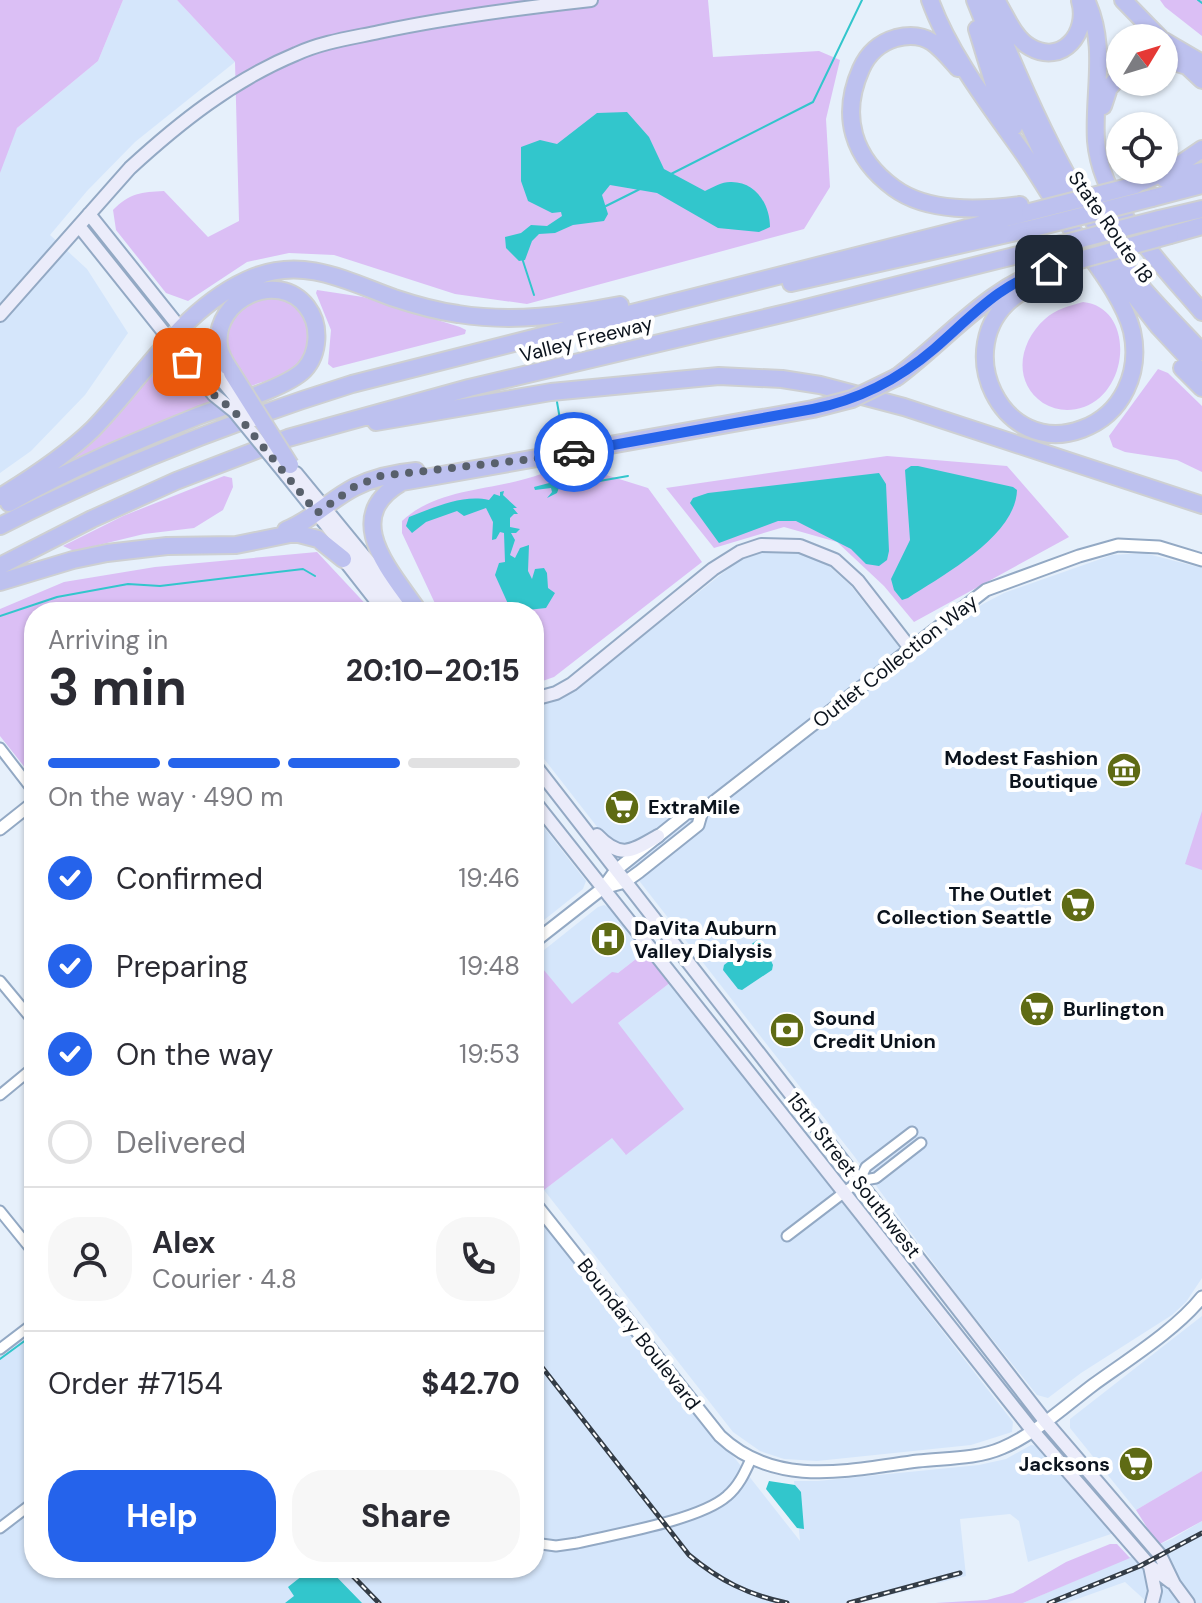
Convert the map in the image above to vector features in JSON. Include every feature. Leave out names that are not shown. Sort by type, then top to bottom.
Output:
[{"type":"highway","points":[[930,0],[983,97],[1037,174],[1101,272],[1123,309],[1132,333],[1134,358],[1131,380],[1115,407],[1101,420],[1075,432],[1042,432],[1015,420],[998,401],[986,371],[987,340],[997,316],[1013,298],[1067,268],[1126,248],[1202,226]]},
{"type":"highway","points":[[973,0],[995,88],[1037,174]]},
{"type":"highway","name":"State Route 18","points":[[973,0],[1057,188],[1098,251],[1159,327],[1202,373]]},
{"type":"highway","name":"State Route 18","points":[[987,0],[1069,181],[1114,253],[1202,352]]},
{"type":"highway","points":[[996,0],[1023,42],[1035,50],[1051,53],[1067,47],[1079,35],[1084,18],[1080,0]]},
{"type":"highway","points":[[1086,0],[1094,21],[1099,54],[1096,143],[1103,172],[1116,203],[1202,312]]},
{"type":"highway","points":[[1123,0],[1146,24]]},
{"type":"highway","points":[[983,97],[931,42],[907,36],[881,44],[864,61],[855,81],[850,117],[857,144],[873,170],[896,190],[930,202],[1030,215],[1152,198],[1202,185]]},
{"type":"highway","points":[[1178,49],[1202,63]]},
{"type":"highway","points":[[1178,63],[1187,66],[1202,80]]},
{"type":"highway","points":[[1096,143],[1106,95]]},
{"type":"highway","points":[[1136,185],[1177,166],[1202,149]]},
{"type":"highway","points":[[547,334],[567,334],[1136,185],[1202,171]]},
{"type":"highway","name":"Valley Freeway","points":[[0,566],[176,481],[288,438],[455,391],[1202,209]]},
{"type":"highway","name":"Valley Freeway","points":[[0,526],[112,472],[261,413],[364,381],[791,272],[1030,215]]},
{"type":"highway","points":[[412,602],[375,543],[372,522],[382,497],[402,482],[813,409],[852,399],[897,377],[996,294],[1034,273],[1067,268]]},
{"type":"highway","points":[[0,497],[82,439],[206,305],[242,283],[284,270],[328,273],[427,308],[482,317],[526,319],[568,314],[791,272]]},
{"type":"highway","points":[[1101,272],[1151,335],[1202,388]]},
{"type":"highway","points":[[0,507],[75,469],[295,377],[312,358],[316,333],[311,314],[296,297],[282,291],[264,290],[244,297],[231,306],[223,319],[219,340],[226,376],[288,473]]},
{"type":"highway","points":[[288,438],[551,392],[719,376],[751,377],[820,385],[878,400],[1202,505]]},
{"type":"highway","points":[[247,544],[288,529],[318,513],[354,487],[380,476],[541,458]]},
{"type":"highway","points":[[0,582],[107,553],[167,546],[247,544],[285,535],[302,534],[318,539],[343,559]]},
{"type":"main road","points":[[0,315],[130,168],[165,137],[237,85],[299,52],[338,41],[420,23],[591,0]]},
{"type":"main road","points":[[89,214],[176,336],[204,383],[288,473],[388,602]]},
{"type":"main road","points":[[79,226],[176,336],[226,376]]},
{"type":"main road","points":[[318,513],[343,559],[377,602]]},
{"type":"main road","points":[[318,513],[401,602]]},
{"type":"main road","points":[[544,696],[556,693],[581,677],[713,569],[746,549],[774,544],[810,548],[843,566],[910,648]]},
{"type":"main road","name":"15th Street Southwest","points":[[544,777],[1045,1421],[1160,1555],[1174,1584],[1188,1603]]},
{"type":"main road","points":[[559,796],[612,849],[633,850],[658,836]]},
{"type":"main road","name":"15th Street Southwest","points":[[544,814],[1032,1430],[1150,1566],[1174,1584]]},
{"type":"main road","points":[[1150,1566],[1155,1591],[1152,1603]]},
{"type":"street","name":"Outlet Collection Way","points":[[603,888],[616,870],[687,813],[702,811],[986,590],[1102,549],[1144,544],[1202,560]]},
{"type":"street","points":[[0,748],[24,779]]},
{"type":"street","points":[[0,829],[24,810]]},
{"type":"street","name":"Outlet Collection Way","points":[[625,882],[698,825],[702,811]]},
{"type":"street","points":[[544,934],[603,888],[625,882]]},
{"type":"street","points":[[0,981],[24,1010]]},
{"type":"street","points":[[0,1095],[24,1075]]},
{"type":"street","points":[[859,1181],[866,1167],[912,1132]]},
{"type":"street","points":[[787,1236],[859,1181],[876,1178],[921,1143]]},
{"type":"street","points":[[0,1211],[24,1241]]},
{"type":"street","name":"Boundary Boulevard","points":[[544,1215],[713,1428],[751,1459]]},
{"type":"street","points":[[544,1544],[577,1543],[705,1510],[735,1488],[751,1459],[798,1472],[861,1469],[990,1453],[1009,1445],[1045,1421],[1185,1315],[1202,1297]]},
{"type":"street","points":[[0,1349],[24,1331]]},
{"type":"street","points":[[0,1528],[24,1510]]},
{"type":"shaded area","points":[[0,0],[123,0],[98,61],[17,128],[0,173]]},
{"type":"shaded area","points":[[123,0],[177,0],[235,62],[135,142],[50,235],[87,269],[128,333],[85,395],[31,451],[0,473],[0,173],[4,155],[17,128],[98,61]]},
{"type":"shaded area","points":[[177,0],[708,0],[713,57],[819,51],[840,60],[826,119],[830,187],[804,229],[527,304],[455,294],[334,255],[289,253],[247,262],[188,301],[166,293],[116,230],[113,210],[136,194],[164,191],[208,237],[239,221],[235,62]]},
{"type":"shaded area","points":[[1160,0],[1202,0],[1202,36],[1165,7]]},
{"type":"shaded area","points":[[317,290],[363,297],[460,327],[466,330],[465,334],[333,368],[328,364],[331,330]]},
{"type":"shaded area","points":[[269,293],[292,302],[303,312],[309,328],[307,346],[300,361],[289,371],[248,387],[231,357],[228,331],[237,307]]},
{"type":"shaded area","points":[[1083,302],[1100,307],[1111,318],[1118,333],[1118,368],[1100,398],[1079,409],[1058,409],[1043,403],[1027,384],[1023,373],[1025,350],[1036,328],[1045,319],[1058,310]]},
{"type":"shaded area","points":[[169,353],[214,405],[62,467]]},
{"type":"shaded area","points":[[1158,369],[1168,373],[1202,406],[1202,472],[1177,460],[1125,452],[1113,447],[1109,436]]},
{"type":"shaded area","points":[[887,456],[1007,466],[1069,537],[914,622],[884,586],[837,542],[784,527],[714,548],[666,488]]},
{"type":"shaded area","points":[[560,467],[587,469],[648,488],[702,562],[554,677],[544,680],[544,602],[434,602],[402,533],[402,521],[429,503]]},
{"type":"shaded area","points":[[224,476],[232,478],[233,487],[223,510],[194,528],[144,534],[74,551],[63,546],[123,516]]},
{"type":"shaded area","points":[[769,550],[801,552],[829,566],[851,586],[911,662],[981,605],[1004,593],[1112,555],[1144,553],[1202,568],[1202,1278],[1186,1302],[1172,1315],[1081,1373],[1048,1398],[1037,1395],[961,1300],[854,1156],[544,759],[544,704],[571,693],[738,561]]},
{"type":"shaded area","points":[[317,552],[364,602],[24,602],[24,766],[0,736],[0,609],[64,582],[155,567]]},
{"type":"shaded area","points":[[1202,811],[1202,870],[1185,864]]},
{"type":"shaded area","points":[[544,828],[586,881],[583,889],[544,920]]},
{"type":"shaded area","points":[[604,905],[612,909],[645,952],[572,1005],[544,970],[544,950]]},
{"type":"shaded area","points":[[645,952],[671,982],[618,1023],[684,1109],[626,1155],[612,1138],[544,1190],[544,970],[572,1004],[612,972],[618,973]]},
{"type":"shaded area","points":[[671,982],[1013,1422],[1012,1432],[971,1445],[817,1461],[784,1459],[760,1451],[733,1432],[544,1190],[612,1137],[625,1154],[618,1023]]},
{"type":"shaded area","points":[[544,1216],[800,1541],[794,1481],[979,1465],[1006,1459],[1031,1445],[1038,1446],[1114,1533],[1028,1562],[1019,1521],[1010,1514],[960,1519],[966,1576],[858,1603],[0,1603],[0,1352],[24,1334],[24,1578],[544,1578]]},
{"type":"shaded area","points":[[1202,1316],[1202,1471],[1136,1510],[1070,1428],[1070,1419]]},
{"type":"shaded area","points":[[1202,1471],[1202,1521],[1158,1545],[1136,1510]]},
{"type":"shaded area","points":[[1202,1521],[1202,1603],[1148,1603],[1125,1582],[1066,1603],[1023,1603],[1172,1539]]},
{"type":"shaded area","points":[[1117,1544],[1130,1558],[1023,1603],[935,1603],[987,1600],[1013,1593],[1066,1562]]},
{"type":"water","points":[[627,112],[649,137],[664,169],[705,191],[727,182],[747,185],[764,202],[770,227],[759,232],[718,228],[657,193],[610,185],[602,195],[608,214],[604,221],[539,234],[532,241],[525,260],[519,261],[506,248],[505,237],[521,233],[531,225],[547,226],[562,216],[561,212],[552,213],[528,201],[521,181],[521,147],[540,140],[557,144],[597,113]]},
{"type":"water","points":[[576,462],[580,477],[560,485],[557,493],[547,498],[552,492],[551,488],[535,490],[534,487],[553,482],[570,463]]},
{"type":"water","points":[[911,466],[1017,490],[1013,507],[991,538],[958,566],[902,600],[894,590],[891,579],[910,540],[905,470]]},
{"type":"water","points":[[879,473],[886,484],[889,551],[887,560],[879,566],[866,564],[851,549],[796,521],[778,521],[719,543],[690,503],[693,498],[708,493]]},
{"type":"water","points":[[504,491],[503,495],[517,508],[513,508],[518,514],[510,518],[510,527],[520,529],[511,533],[515,540],[510,555],[515,558],[520,548],[529,545],[528,571],[532,579],[535,569],[544,568],[548,588],[555,593],[546,608],[544,602],[507,602],[495,575],[499,563],[505,562],[504,533],[500,532],[492,540],[493,522],[486,508],[464,516],[457,511],[426,522],[412,533],[406,526],[409,517],[439,506],[459,500],[489,500],[494,494],[500,496],[500,492]]},
{"type":"water","points":[[757,940],[762,942],[773,965],[772,970],[742,990],[738,989],[723,970],[724,965]]},
{"type":"water","points":[[769,1481],[795,1485],[801,1492],[804,1529],[797,1528],[766,1489]]},
{"type":"water","points":[[299,1578],[338,1578],[362,1603],[285,1603],[294,1596],[288,1587]]},
{"type":"waterway","points":[[671,174],[813,102],[862,0]]},
{"type":"waterway","points":[[1198,0],[1202,3]]},
{"type":"waterway","points":[[606,206],[640,189]]},
{"type":"waterway","points":[[522,258],[534,295]]},
{"type":"waterway","points":[[557,402],[562,431]]},
{"type":"waterway","points":[[581,476],[588,483],[628,476]]},
{"type":"waterway","points":[[42,602],[128,584],[160,586],[303,569],[315,576]]},
{"type":"waterway","points":[[0,616],[24,608]]},
{"type":"waterway","points":[[0,1359],[24,1341]]},
{"type":"railway","points":[[544,1370],[689,1555],[735,1585],[759,1596],[787,1603]]},
{"type":"railway","points":[[1049,1603],[1140,1566],[1202,1533]]},
{"type":"railway","points":[[849,1603],[960,1573]]},
{"type":"railway","points":[[355,1578],[379,1603]]},
{"type":"way so far","points":[[187,362],[214,395],[234,411],[317,513],[354,487],[380,476],[574,452]]},
{"type":"place","name":"Modest Fashion Boutique","points":[[1124,770]]},
{"type":"place","name":"ExtraMile","points":[[622,807]]},
{"type":"place","name":"The Outlet Collection Seattle","points":[[1078,905]]},
{"type":"place","name":"DaVita Auburn Valley Dialysis","points":[[608,939]]},
{"type":"place","name":"Burlington","points":[[1037,1009]]},
{"type":"place","name":"Sound Credit Union","points":[[787,1030]]},
{"type":"place","name":"Jacksons","points":[[1136,1464]]},
{"type":"route","points":[[574,452],[813,409],[852,399],[897,377],[1004,288],[1049,269]]}]
